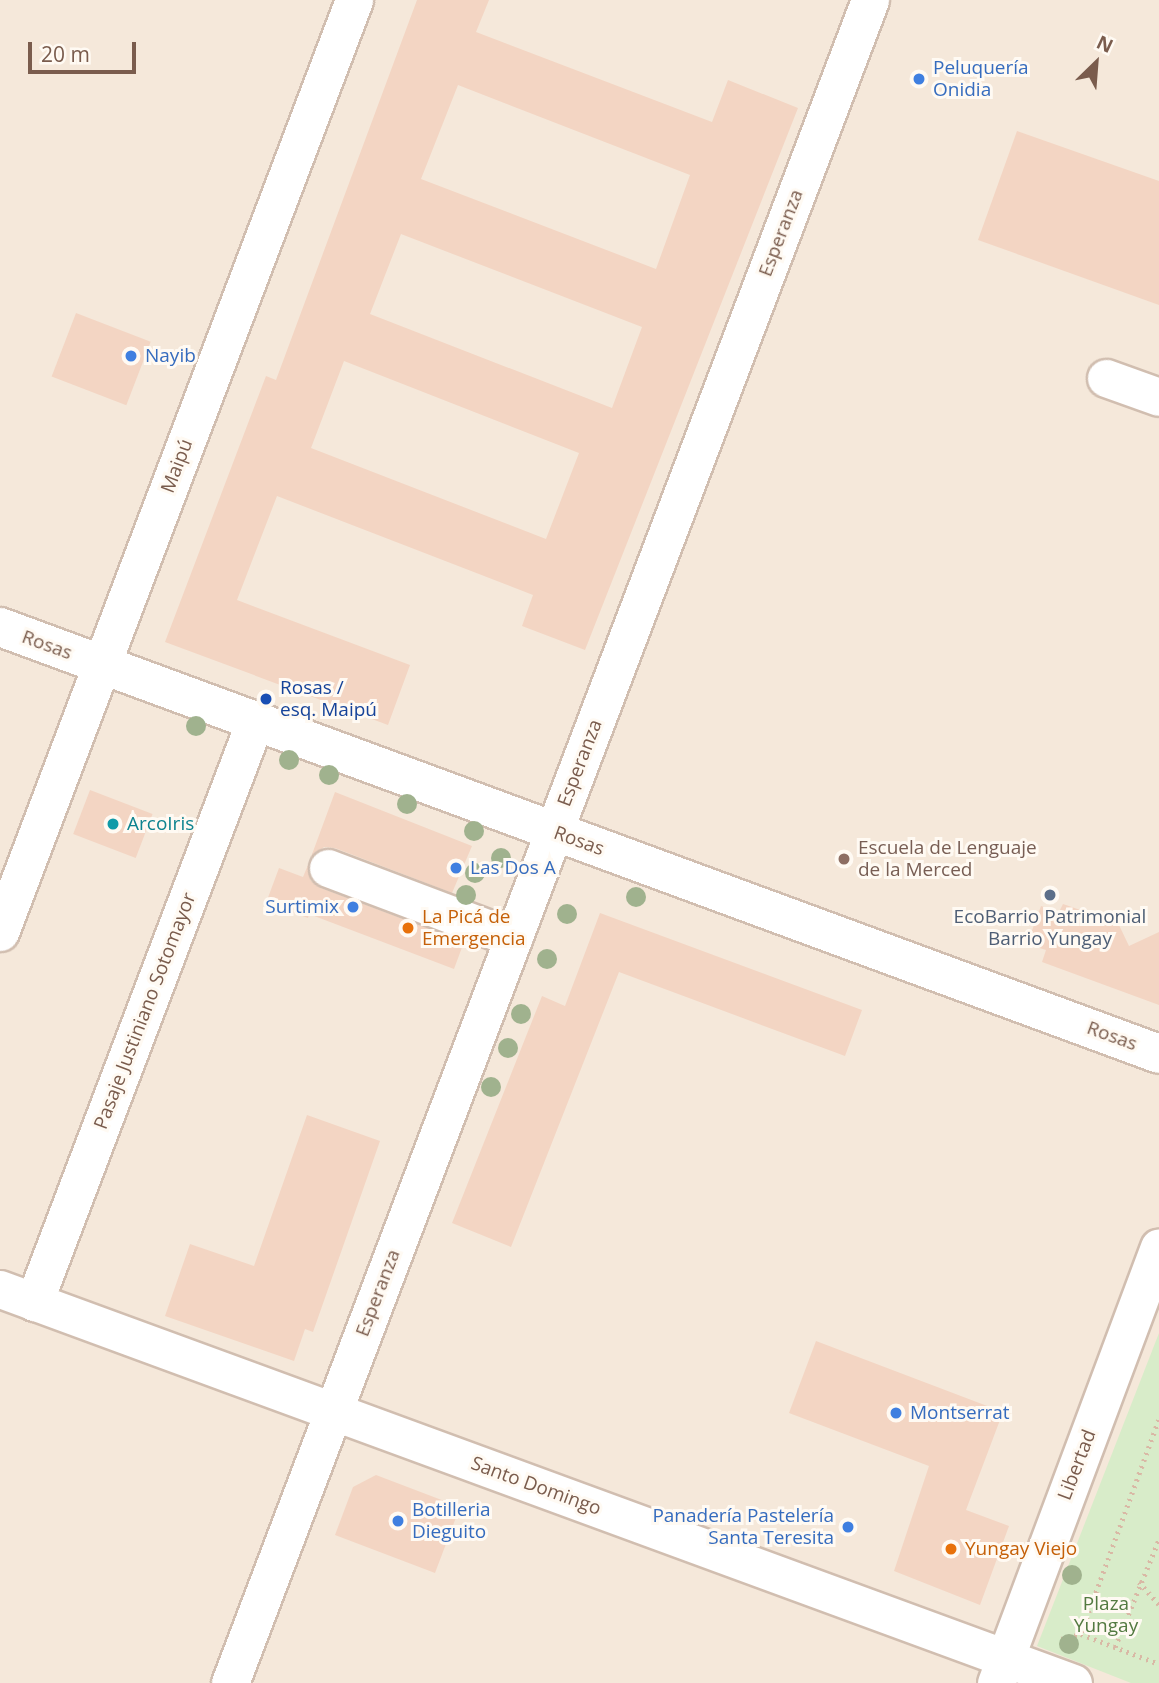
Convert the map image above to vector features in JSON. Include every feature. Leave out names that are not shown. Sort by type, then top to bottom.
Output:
[{"type":"street","name":"Maipú","points":[[0,932],[354,0]]},
{"type":"street","name":"Esperanza","points":[[230,1683],[870,0]]},
{"type":"street","points":[[1105,378],[1159,397]]},
{"type":"street","name":"Rosas","points":[[0,627],[1159,1054]]},
{"type":"street","name":"Pasaje Justiniano Sotomayor","points":[[34,1302],[255,721]]},
{"type":"street","points":[[328,868],[513,937]]},
{"type":"street","name":"Libertad","points":[[1001,1670],[1159,1247]]},
{"type":"street","name":"Santo Domingo","points":[[0,1289],[333,1412],[1001,1670],[1073,1683]]},
{"type":"path","points":[[1159,1420],[1080,1634],[1159,1664]]},
{"type":"path","points":[[1115,1647],[1139,1582],[1159,1539]]},
{"type":"path","points":[[1139,1582],[1159,1604]]},
{"type":"shaded area","points":[[0,0],[1159,0],[1159,1683],[0,1683]]},
{"type":"green space","name":"Plaza Yungay","points":[[1159,1333],[1159,1683],[1131,1683],[1037,1646]]},
{"type":"building","points":[[417,0],[489,0],[476,32],[712,122],[728,80],[798,108],[585,650],[522,626],[533,595],[277,496],[237,600],[410,665],[388,725],[165,642],[266,376],[276,380]],"holes":[[[458,85],[690,175],[656,269],[421,179]],[[401,234],[642,327],[612,408],[370,314]],[[344,361],[579,453],[546,539],[311,448]]]},
{"type":"building","points":[[1017,131],[1159,181],[1159,305],[978,240]]},
{"type":"building","points":[[76,313],[151,342],[126,405],[52,376]]},
{"type":"building","name":"ArcoIris","points":[[90,790],[153,814],[136,858],[73,834]]},
{"type":"building","points":[[335,792],[472,846],[452,893],[335,848],[324,847],[311,857]]},
{"type":"building","points":[[308,865],[311,881],[321,888],[464,942],[454,969],[309,914],[308,918],[266,903],[279,868],[303,877]]},
{"type":"building","points":[[1063,904],[1118,923],[1129,946],[1159,932],[1159,1005],[1042,962],[1046,950],[1027,944],[1041,906],[1059,912]]},
{"type":"building","points":[[600,913],[862,1010],[845,1056],[619,972],[511,1247],[452,1223],[542,996],[565,1006]]},
{"type":"building","points":[[307,1115],[380,1141],[313,1332],[305,1329],[294,1361],[165,1316],[190,1244],[254,1266]]},
{"type":"building","name":"Montserrat","points":[[816,1341],[1003,1412],[966,1510],[1009,1526],[980,1605],[894,1571],[929,1466],[789,1413]]},
{"type":"building","name":"Botilleria Dieguito","points":[[376,1475],[460,1507],[435,1573],[335,1535],[353,1487]]},
{"type":"place","name":"Peluquería Onidia","points":[[919,79]]},
{"type":"place","name":"Nayib","points":[[131,356]]},
{"type":"place","name":"Rosas / esq. Maipú","points":[[266,699]]},
{"type":"place","name":"ArcoIris","points":[[113,824]]},
{"type":"place","name":"Escuela de Lenguaje de la Merced","points":[[844,859]]},
{"type":"place","name":"Las Dos A","points":[[456,868]]},
{"type":"place","name":"EcoBarrio Patrimonial Barrio Yungay","points":[[1050,895]]},
{"type":"place","name":"Surtimix","points":[[353,907]]},
{"type":"place","name":"La Picá de Emergencia","points":[[408,928]]},
{"type":"place","name":"Montserrat","points":[[896,1413]]},
{"type":"place","name":"Botilleria Dieguito","points":[[398,1521]]},
{"type":"place","name":"Panadería Pastelería Santa Teresita","points":[[848,1527]]},
{"type":"place","name":"Yungay Viejo","points":[[951,1549]]}]
